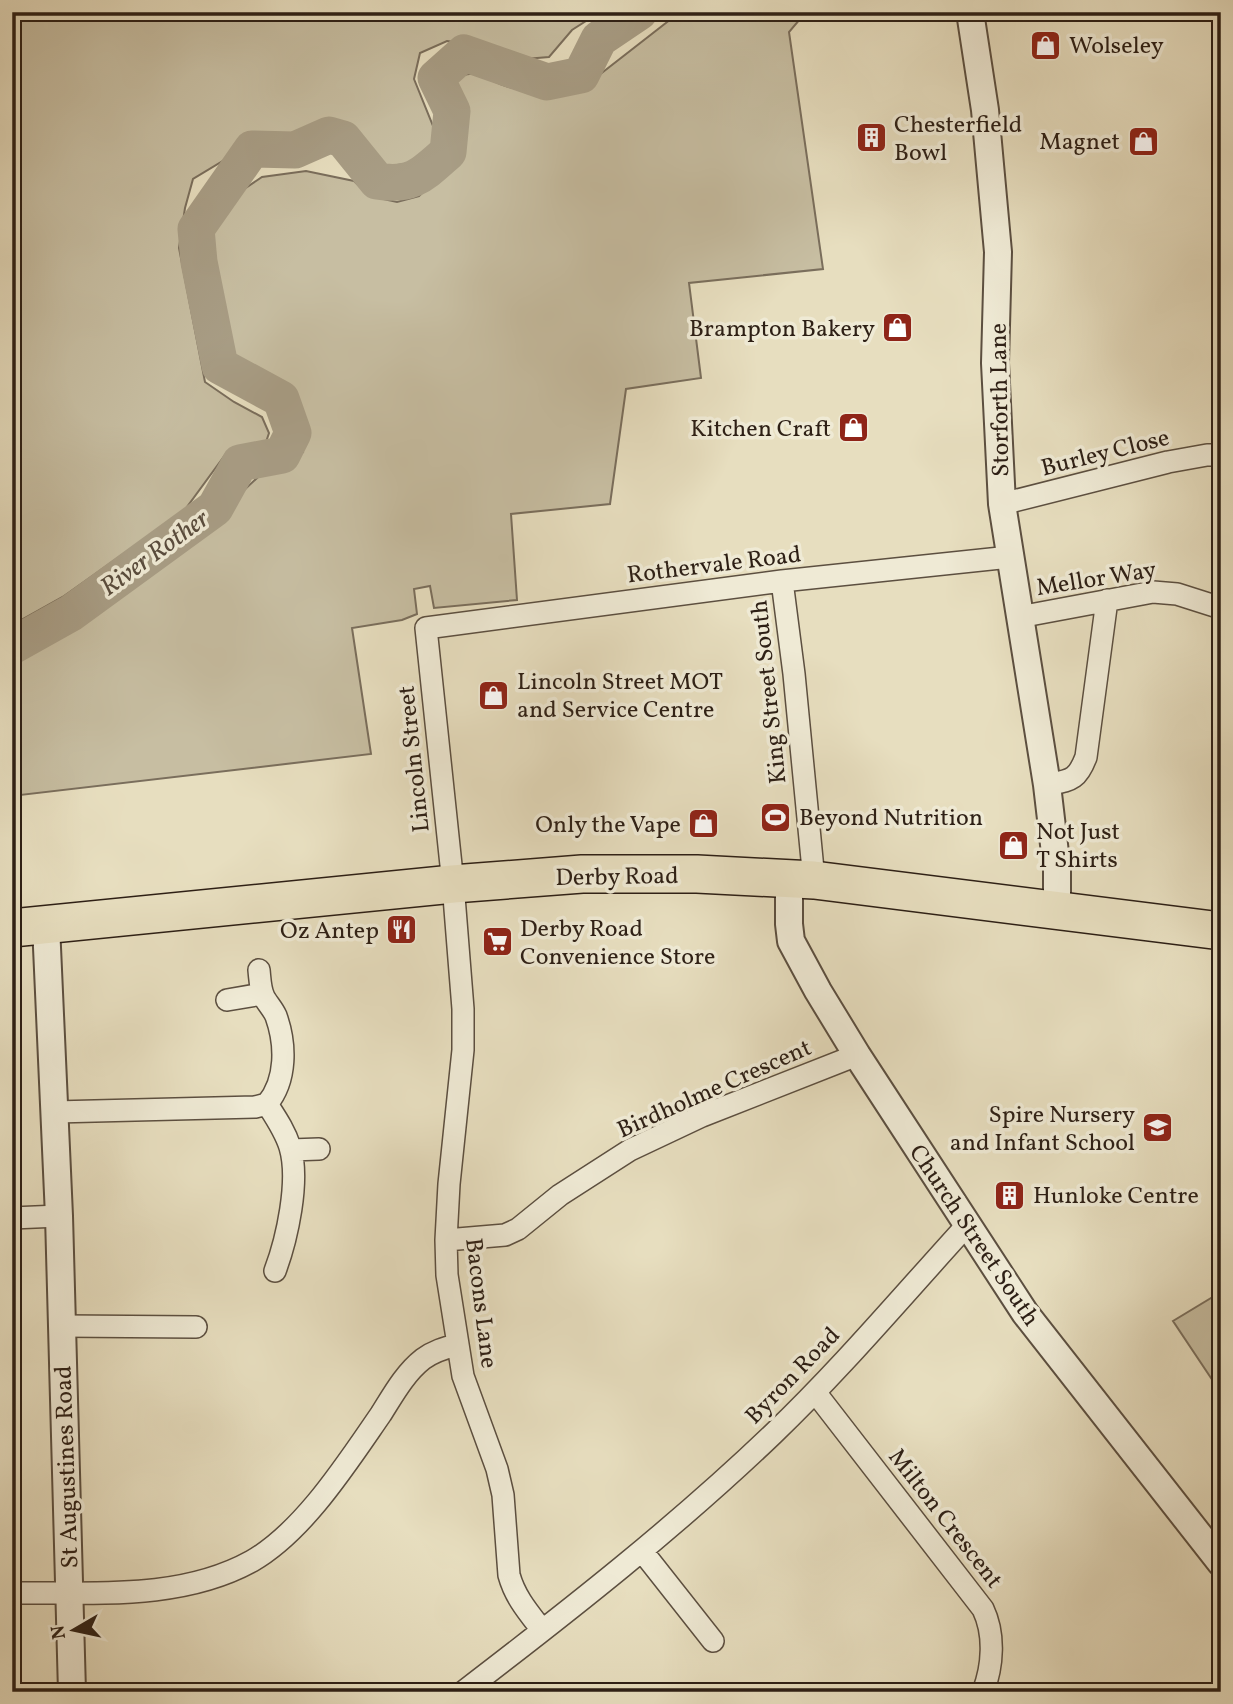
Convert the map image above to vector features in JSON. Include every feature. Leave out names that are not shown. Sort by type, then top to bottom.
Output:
[{"type":"highway","name":"Derby Road","points":[[29,927],[453,884],[582,874],[697,874],[801,879],[1221,931]]},
{"type":"street","name":"Storforth Lane","points":[[970,12],[985,110],[998,252],[995,363],[1002,504],[1047,785],[1057,870],[1057,910]]},
{"type":"street","name":"Burley Close","points":[[1002,504],[1168,462],[1221,455]]},
{"type":"street","name":"Rothervale Road","points":[[426,628],[782,581],[1010,557]]},
{"type":"street","name":"King Street South","points":[[782,581],[794,674],[801,879]]},
{"type":"street","name":"Mellor Way","points":[[1018,617],[1153,592],[1178,594],[1221,608]]},
{"type":"street","points":[[1047,785],[1074,778],[1081,770],[1086,757],[1107,600]]},
{"type":"street","name":"Lincoln Street","points":[[426,628],[453,884]]},
{"type":"street","name":"Church Street South","points":[[801,879],[789,924],[791,941],[818,992],[1025,1314],[1221,1563]]},
{"type":"street","name":"Bacons Lane","points":[[453,884],[461,970],[463,1050],[449,1184],[447,1275],[463,1376],[497,1469],[503,1495],[512,1587],[521,1604],[542,1630]]},
{"type":"street","name":"St Augustines Road","points":[[29,927],[55,1112],[72,1692]]},
{"type":"street","points":[[55,1112],[255,1107],[267,1104],[278,1086],[284,1058],[275,1015],[262,994],[259,970]]},
{"type":"street","points":[[228,1000],[262,994]]},
{"type":"street","name":"Birdholme Crescent","points":[[446,1240],[505,1235],[519,1229],[560,1195],[630,1150],[702,1116],[857,1055]]},
{"type":"street","points":[[267,1104],[281,1125],[291,1150],[290,1219],[286,1243],[275,1271]]},
{"type":"street","points":[[291,1150],[319,1149]]},
{"type":"street","points":[[12,1218],[59,1216]]},
{"type":"street","name":"Byron Road","points":[[465,1691],[642,1551],[709,1494],[815,1392],[968,1224]]},
{"type":"street","points":[[62,1326],[196,1328]]},
{"type":"street","points":[[12,1593],[168,1589],[195,1584],[253,1560],[280,1540],[331,1485],[411,1370],[437,1350],[457,1345]]},
{"type":"street","name":"Milton Crescent","points":[[815,1392],[983,1609],[988,1618],[991,1662],[983,1692]]},
{"type":"street","points":[[642,1551],[713,1641]]},
{"type":"shaded area","points":[[12,12],[600,12],[572,30],[549,57],[525,59],[477,45],[447,41],[420,53],[414,79],[435,131],[433,148],[407,164],[387,166],[363,150],[350,130],[275,143],[251,144],[193,179],[179,248],[205,382],[262,417],[269,433],[265,445],[248,450],[228,451],[184,511],[64,596],[12,625]]},
{"type":"shaded area","points":[[680,12],[806,12],[789,32],[823,269],[689,283],[701,378],[626,389],[610,504],[511,514],[517,600],[434,608],[430,586],[414,589],[417,614],[402,620],[352,628],[371,754],[12,796],[12,659],[69,628],[221,516],[272,464],[285,465],[303,452],[287,398],[230,363],[209,233],[228,200],[262,177],[306,171],[354,181],[370,196],[397,202],[419,196],[457,157],[461,115],[450,87],[452,81],[461,76],[475,74],[517,89],[576,93]]},
{"type":"shaded area","points":[[1221,1292],[1221,1393],[1173,1321]]},
{"type":"waterway","name":"River Rother","points":[[12,646],[71,613],[215,508],[240,463],[282,455],[293,433],[281,399],[220,366],[199,262],[196,229],[252,149],[295,150],[329,135],[343,139],[377,181],[409,180],[424,172],[448,152],[452,111],[436,78],[464,53],[547,82],[581,75],[599,39],[639,12]]},
{"type":"place","name":"Wolseley","points":[[1046,45]]},
{"type":"place","name":"Chesterfield Bowl","points":[[871,138]]},
{"type":"place","name":"Magnet","points":[[1143,141]]},
{"type":"place","name":"Brampton Bakery","points":[[898,328]]},
{"type":"place","name":"Kitchen Craft","points":[[854,428]]},
{"type":"place","name":"Lincoln Street MOT and Service Centre","points":[[494,695]]},
{"type":"place","name":"Beyond Nutrition","points":[[776,817]]},
{"type":"place","name":"Only the Vape","points":[[704,824]]},
{"type":"place","name":"Not Just T Shirts","points":[[1013,845]]},
{"type":"place","name":"Oz Antep","points":[[402,930]]},
{"type":"place","name":"Derby Road Convenience Store","points":[[497,942]]},
{"type":"place","name":"Spire Nursery and Infant School","points":[[1158,1128]]},
{"type":"place","name":"Hunloke Centre","points":[[1010,1195]]}]
